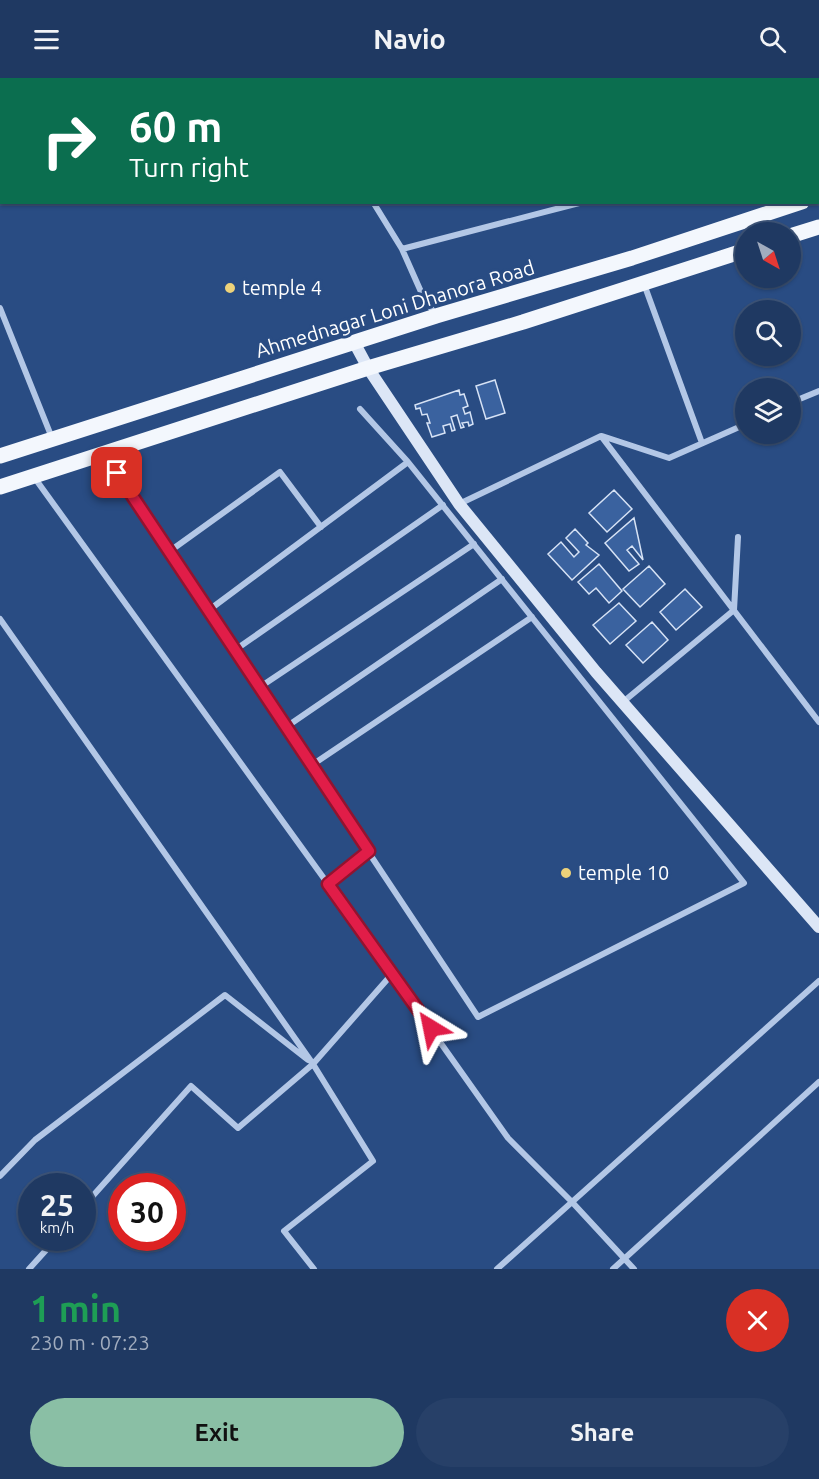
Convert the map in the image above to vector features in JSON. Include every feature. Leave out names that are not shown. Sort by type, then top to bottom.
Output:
[{"type":"main road","name":"Ahmednagar Loni Dhanora Road","points":[[0,456],[436,316],[632,258],[796,204]]},
{"type":"main road","points":[[801,232],[819,226]]},
{"type":"main road","points":[[0,487],[368,368],[523,322],[735,254]]},
{"type":"street","points":[[374,204],[402,249],[422,294],[436,316]]},
{"type":"street","points":[[402,249],[575,204]]},
{"type":"street","points":[[644,283],[702,443]]},
{"type":"street","points":[[0,308],[52,440]]},
{"type":"street","points":[[354,342],[368,368],[459,504],[623,703],[819,927]]},
{"type":"street","points":[[801,398],[819,391]]},
{"type":"street","points":[[104,454],[478,1017],[744,883],[408,462],[360,410]]},
{"type":"street","points":[[459,504],[601,436],[669,458],[735,429]]},
{"type":"street","points":[[601,436],[819,722]]},
{"type":"street","points":[[209,610],[408,462]]},
{"type":"street","points":[[170,551],[280,472],[321,527]]},
{"type":"street","points":[[34,476],[508,1138],[634,1269]]},
{"type":"street","points":[[235,650],[443,506]]},
{"type":"street","points":[[623,703],[734,610],[738,537]]},
{"type":"street","points":[[260,687],[474,544]]},
{"type":"street","points":[[286,727],[502,579]]},
{"type":"street","points":[[312,765],[532,616]]},
{"type":"street","points":[[0,619],[313,1064],[373,1161],[284,1231],[314,1269]]},
{"type":"street","points":[[328,884],[369,851]]},
{"type":"street","points":[[96,1192],[191,1086],[238,1128],[313,1064],[392,974]]},
{"type":"street","points":[[497,1269],[819,981]]},
{"type":"street","points":[[0,1176],[35,1140],[225,995],[313,1064]]},
{"type":"street","points":[[613,1269],[819,1082]]},
{"type":"street","points":[[29,1269],[45,1251]]},
{"type":"building","points":[[495,380],[505,413],[486,419],[476,386]]},
{"type":"building","points":[[459,390],[460,395],[464,394],[468,406],[463,408],[465,414],[470,412],[473,424],[469,426],[468,422],[462,423],[464,427],[461,428],[457,415],[451,417],[455,430],[452,431],[450,424],[443,426],[445,433],[432,437],[427,423],[430,423],[427,414],[422,415],[420,408],[416,409],[415,405]]},
{"type":"building","points":[[614,490],[632,509],[607,532],[589,513]]},
{"type":"building","points":[[634,518],[643,560],[632,546],[627,550],[639,564],[629,571],[605,543]]},
{"type":"building","points":[[575,529],[588,543],[586,545],[599,555],[572,580],[548,554],[561,542],[574,557],[579,552],[566,538]]},
{"type":"building","points":[[599,564],[622,591],[609,603],[596,588],[589,594],[578,582]]},
{"type":"building","points":[[649,566],[665,584],[640,607],[623,589]]},
{"type":"building","points":[[685,589],[702,607],[676,630],[660,612]]},
{"type":"building","points":[[619,603],[636,621],[610,644],[593,625]]},
{"type":"building","points":[[652,622],[668,640],[643,663],[626,645]]},
{"type":"place","name":"temple 4","points":[[230,288]]},
{"type":"place","name":"temple 10","points":[[566,873]]},
{"type":"route","points":[[117,473],[369,851],[328,884],[431,1028]]}]
